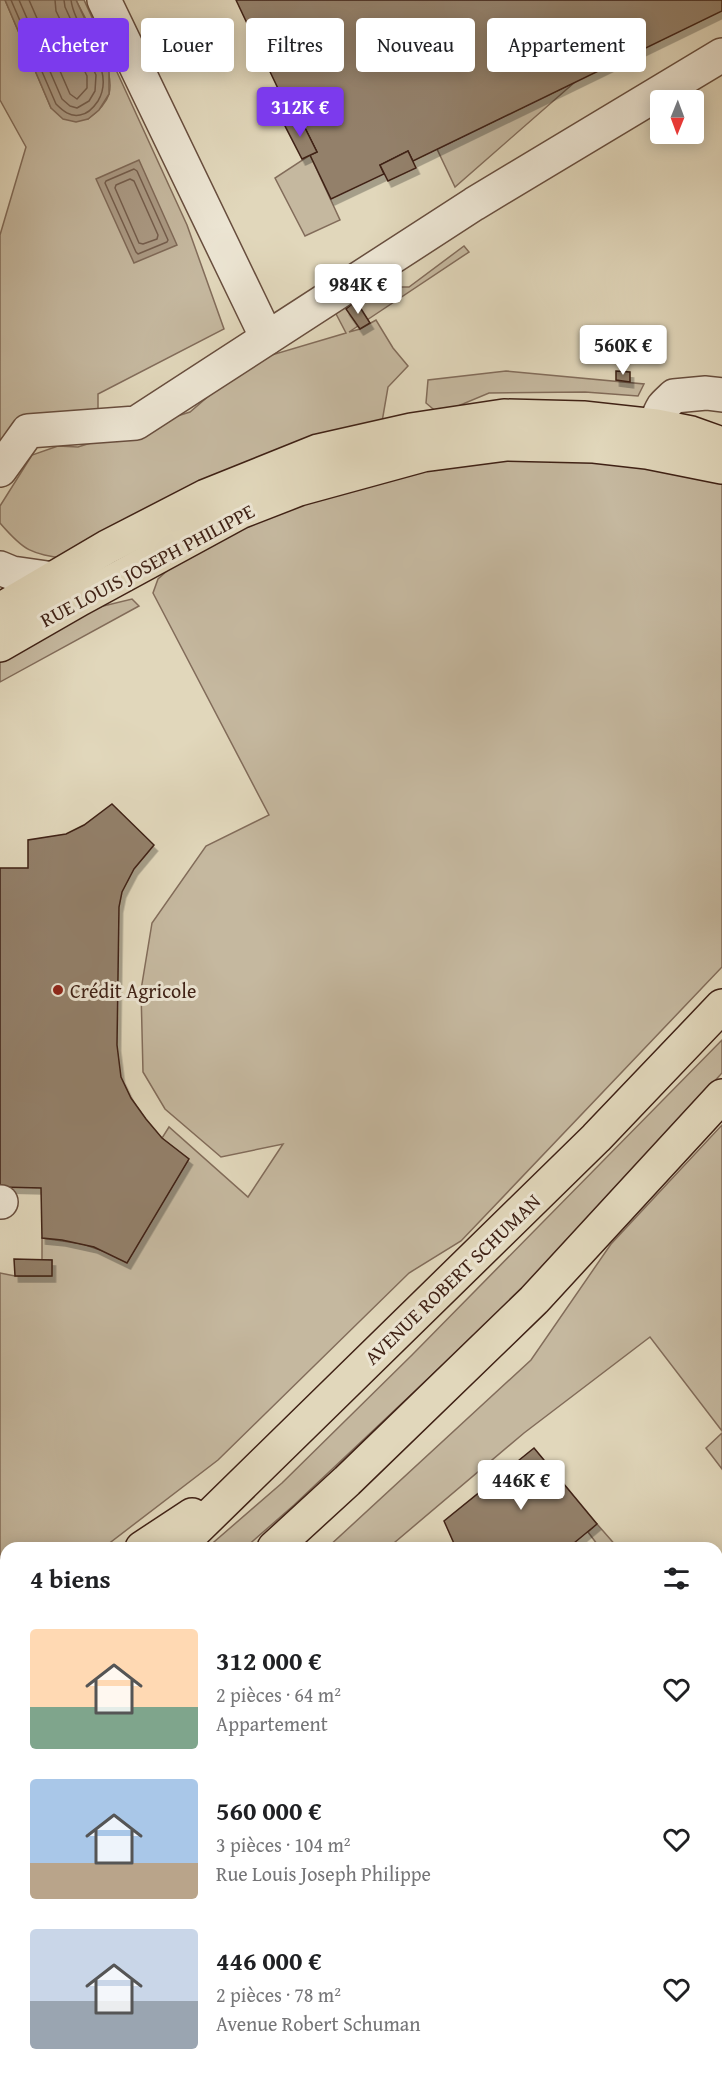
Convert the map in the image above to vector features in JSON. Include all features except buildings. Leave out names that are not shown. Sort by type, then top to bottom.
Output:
[{"type":"main road","name":"RUE LOUIS JOSEPH PHILIPPE","points":[[0,610],[107,547],[206,496],[318,451],[411,430],[504,416],[583,418],[656,426],[722,444]]},
{"type":"main road","name":"RUE LOUIS JOSEPH PHILIPPE","points":[[0,645],[240,512],[299,489],[423,455],[507,444],[594,446],[671,456],[722,467]]},
{"type":"main road","name":"AVENUE ROBERT SCHUMAN","points":[[183,1542],[596,1138],[722,1006]]},
{"type":"main road","points":[[281,1542],[534,1300],[722,1096]]},
{"type":"main road","points":[[152,1542],[180,1525],[290,1438]]},
{"type":"street","points":[[104,0],[267,338]]},
{"type":"street","points":[[0,470],[28,431],[136,423],[474,204],[722,55]]},
{"type":"street","points":[[507,444],[540,432],[589,433],[635,438],[647,436],[656,426],[663,407],[674,396],[706,393],[722,395]]},
{"type":"street","points":[[656,426],[660,440],[671,456]]},
{"type":"street","points":[[299,489],[310,473],[406,443],[411,430],[431,447],[450,452]]},
{"type":"street","points":[[0,568],[12,573],[54,579]]},
{"type":"shaded area","points":[[0,0],[5,0],[18,31],[18,72],[36,72],[51,108],[88,119],[106,101],[109,94],[108,72],[117,72],[187,225],[224,329],[98,394],[98,412],[40,413],[0,440],[0,235],[26,147],[0,100]]},
{"type":"shaded area","points":[[76,0],[84,0],[92,18],[85,18]]},
{"type":"shaded area","points":[[575,82],[455,187],[437,149]]},
{"type":"shaded area","points":[[310,155],[340,220],[305,236],[275,178]]},
{"type":"shaded area","points":[[464,246],[469,252],[349,332],[376,320],[393,348],[408,366],[388,387],[382,422],[236,466],[110,530],[67,559],[29,550],[22,546],[0,523],[0,506],[32,455],[58,446],[78,447],[190,412],[248,362],[346,333],[334,310],[361,287],[409,287]]},
{"type":"shaded area","points":[[506,371],[644,384],[638,396],[585,392],[489,393],[439,414],[426,403],[428,380]]},
{"type":"shaded area","points":[[609,456],[722,481],[722,967],[461,1241],[409,1273],[218,1460],[111,1542],[0,1542],[0,1273],[15,1276],[51,1276],[52,1260],[42,1260],[42,1238],[83,1244],[106,1252],[178,1152],[162,1138],[169,1127],[248,1197],[283,1144],[221,1157],[165,1109],[143,1072],[141,990],[152,923],[206,846],[269,815],[153,593],[158,579],[179,560],[271,509],[445,463]]},
{"type":"shaded area","points":[[132,599],[139,606],[0,682],[0,661],[91,609]]},
{"type":"shaded area","points":[[722,1040],[722,1073],[516,1296],[252,1542],[214,1542],[282,1483],[412,1355]]},
{"type":"shaded area","points":[[722,1125],[722,1431],[650,1337],[524,1433],[395,1542],[334,1542],[531,1360],[611,1244]]},
{"type":"shaded area","points":[[722,1433],[722,1469],[706,1448]]},
{"type":"shaded area","points":[[597,1524],[613,1542],[596,1542],[588,1532]]},
{"type":"water","points":[[5,0],[76,0],[84,18],[18,18],[18,31]]},
{"type":"water","points":[[36,72],[109,72],[109,94],[99,110],[88,119],[76,122],[63,119],[51,108]]},
{"type":"water","points":[[139,160],[177,245],[134,263],[96,179]]},
{"type":"place","name":"Crédit Agricole","points":[[58,990]]}]
